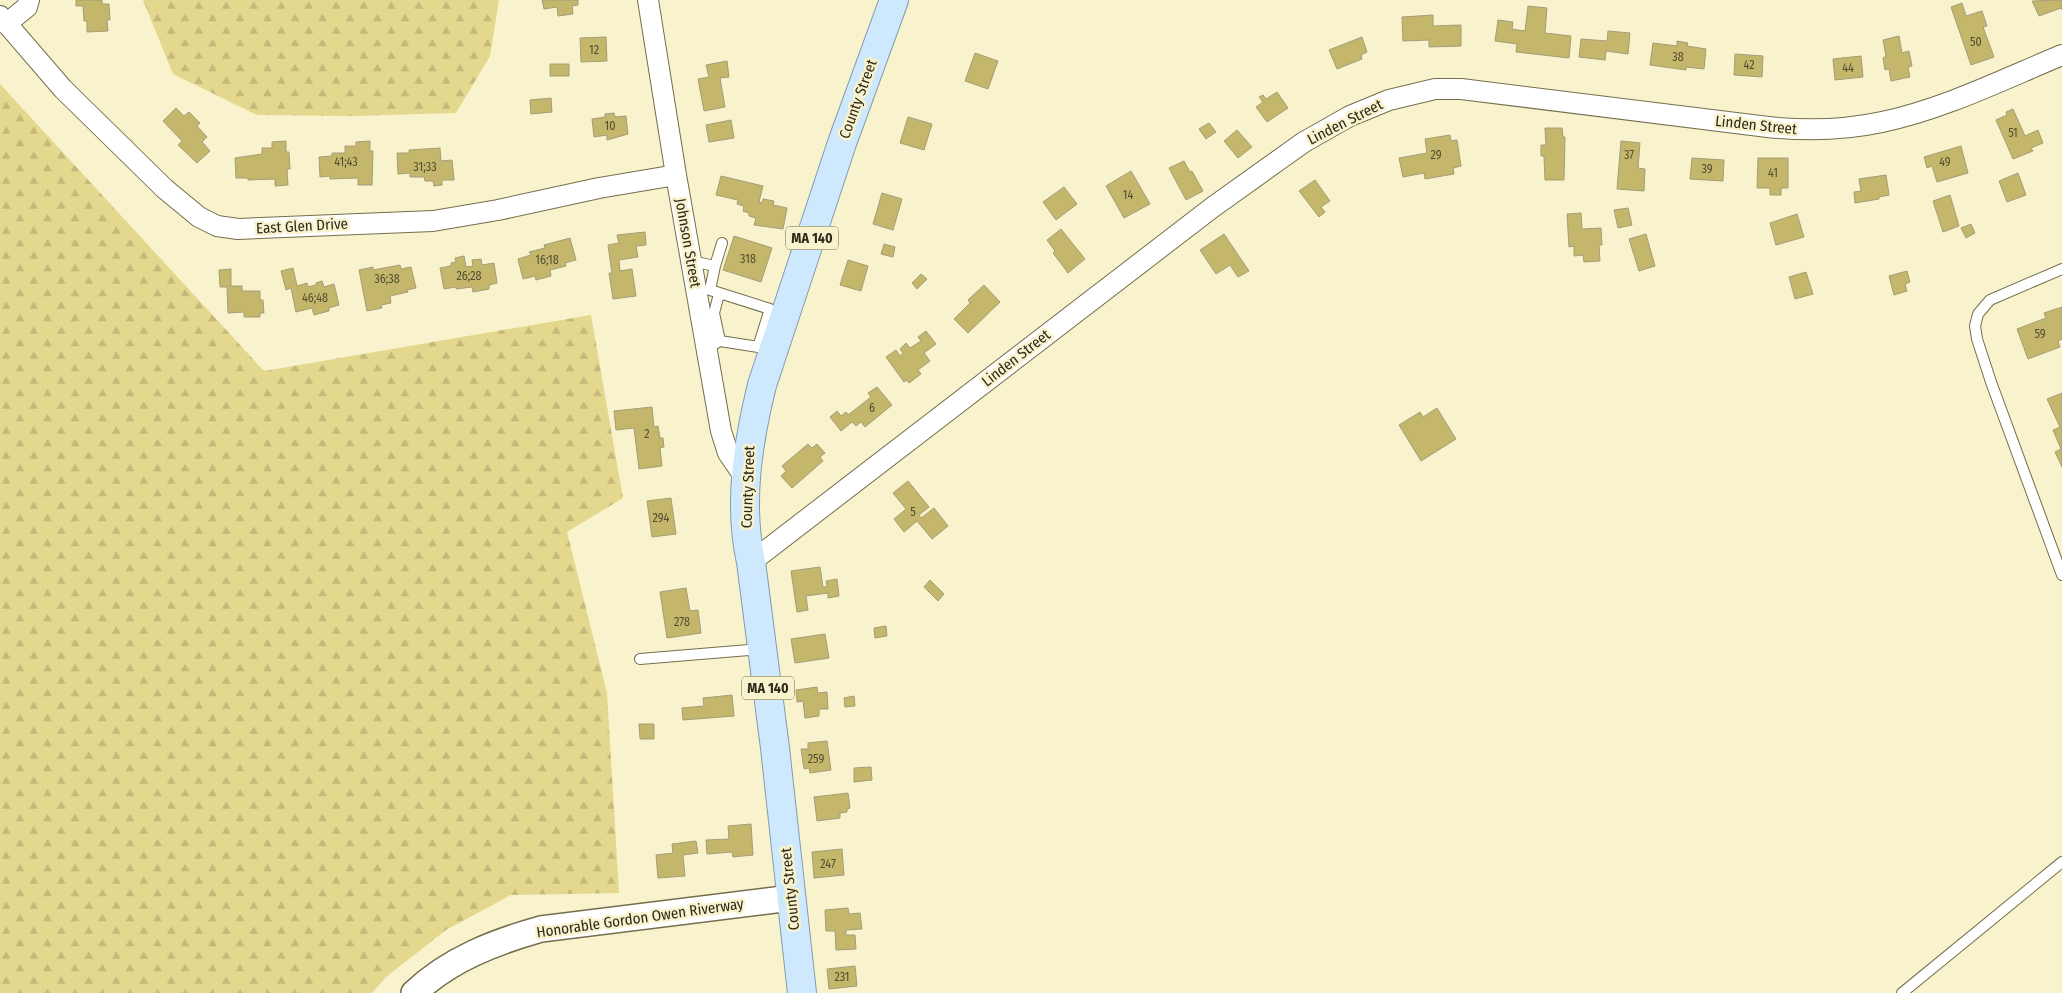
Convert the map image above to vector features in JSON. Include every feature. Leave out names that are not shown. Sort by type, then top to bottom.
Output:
[{"type":"main road","name":"County Street","points":[[802,993],[762,649],[751,562],[746,539],[746,479],[750,438],[766,348],[894,0]]},
{"type":"street","name":"East Glen Drive","points":[[30,0],[27,7],[3,20],[63,89],[148,172],[198,217],[217,226],[238,229],[433,221],[484,213],[599,188],[676,175]]},
{"type":"street","name":"Johnson Street","points":[[648,0],[691,261],[713,345],[721,432],[728,453],[746,479]]},
{"type":"street","name":"Linden Street","points":[[751,562],[1234,192],[1304,142],[1369,107],[1434,89],[1461,89],[1768,127],[1798,130],[1826,129],[1882,122],[1908,115],[1959,97],[2062,55]]},
{"type":"street","name":"Honorable Gordon Owen Riverway","points":[[414,993],[444,970],[474,952],[510,938],[541,929],[791,898]]},
{"type":"lane","points":[[719,294],[714,313],[713,345],[766,348],[770,309],[710,290],[722,244]]},
{"type":"lane","points":[[691,261],[715,266]]},
{"type":"lane","points":[[2062,269],[1990,300],[1978,314],[1975,326],[1976,339],[1991,382],[2062,575]]},
{"type":"lane","points":[[640,659],[762,649]]},
{"type":"lane","points":[[1902,993],[2062,862]]},
{"type":"green space","points":[[143,0],[499,0],[490,56],[456,113],[354,116],[257,115],[173,74]]},
{"type":"green space","points":[[0,84],[264,371],[591,315],[623,498],[567,532],[607,693],[619,893],[511,895],[446,930],[386,977],[372,993],[0,993]]},
{"type":"building","points":[[76,0],[102,0],[102,4],[109,4],[110,20],[107,20],[108,31],[87,32],[87,21],[84,21],[83,6],[76,6]]},
{"type":"building","points":[[542,0],[578,0],[578,5],[572,6],[573,14],[558,16],[557,7],[544,9]]},
{"type":"building","points":[[2062,0],[2062,10],[2061,8],[2039,16],[2032,1]]},
{"type":"building","points":[[1962,3],[1966,16],[1982,11],[1987,26],[1983,27],[1994,57],[1971,65],[1951,7]]},
{"type":"building","points":[[1528,6],[1547,8],[1545,33],[1571,36],[1569,58],[1516,52],[1517,44],[1495,41],[1498,20],[1513,22],[1512,29],[1525,31]]},
{"type":"building","points":[[1433,15],[1433,26],[1461,25],[1461,46],[1429,47],[1429,40],[1403,41],[1402,17]]},
{"type":"building","points":[[1608,31],[1630,33],[1628,54],[1606,51],[1605,60],[1579,57],[1581,39],[1607,41]]},
{"type":"building","points":[[1899,36],[1902,53],[1909,51],[1912,66],[1908,67],[1910,77],[1891,81],[1889,69],[1885,70],[1883,58],[1886,56],[1883,40]]},
{"type":"building","points":[[606,37],[607,61],[581,62],[580,38]]},
{"type":"building","points":[[1362,37],[1367,52],[1361,55],[1362,59],[1337,69],[1329,50]]},
{"type":"building","points":[[1677,41],[1688,43],[1687,46],[1706,49],[1704,69],[1686,67],[1686,70],[1650,65],[1653,43],[1677,46]]},
{"type":"building","points":[[975,53],[998,61],[988,89],[965,81]]},
{"type":"building","points":[[1735,54],[1763,56],[1762,77],[1734,75]]},
{"type":"building","points":[[1861,56],[1863,77],[1835,80],[1833,59]]},
{"type":"building","points":[[727,61],[729,77],[720,78],[725,107],[704,111],[698,79],[709,77],[706,65]]},
{"type":"building","points":[[550,64],[569,64],[569,76],[550,76]]},
{"type":"building","points":[[1277,92],[1288,108],[1267,122],[1256,107],[1263,102],[1259,97],[1263,95],[1266,99]]},
{"type":"building","points":[[551,98],[552,112],[531,114],[530,100]]},
{"type":"building","points":[[176,108],[184,116],[189,112],[200,123],[197,126],[207,137],[202,142],[210,151],[197,163],[178,145],[182,141],[163,121]]},
{"type":"building","points":[[2013,109],[2025,136],[2038,130],[2043,143],[2031,148],[2033,151],[2013,159],[1996,120],[2007,115],[2006,112]]},
{"type":"building","points":[[614,113],[615,117],[626,116],[628,134],[607,140],[607,135],[594,137],[592,119]]},
{"type":"building","points":[[908,117],[932,124],[924,150],[900,143]]},
{"type":"building","points":[[731,120],[734,138],[709,142],[706,125]]},
{"type":"building","points":[[1209,123],[1216,132],[1206,139],[1199,129]]},
{"type":"building","points":[[1545,128],[1562,128],[1563,137],[1565,137],[1564,180],[1545,180],[1544,156],[1541,156],[1541,145],[1546,145]]},
{"type":"building","points":[[1237,130],[1252,147],[1238,158],[1224,141]]},
{"type":"building","points":[[1450,135],[1451,141],[1457,140],[1461,166],[1453,168],[1454,174],[1425,179],[1424,173],[1403,177],[1399,158],[1427,153],[1425,139]]},
{"type":"building","points":[[286,141],[286,152],[289,152],[290,169],[287,169],[288,185],[275,186],[275,179],[248,180],[248,178],[236,178],[235,158],[262,154],[262,148],[272,148],[272,142]]},
{"type":"building","points":[[370,141],[370,151],[373,151],[372,185],[358,185],[358,178],[330,179],[330,176],[320,177],[319,157],[332,156],[332,153],[345,153],[345,146],[356,146],[356,142]]},
{"type":"building","points":[[1621,141],[1640,143],[1638,168],[1645,169],[1644,191],[1617,189]]},
{"type":"building","points":[[1961,146],[1968,173],[1937,182],[1932,166],[1927,168],[1924,157]]},
{"type":"building","points":[[440,148],[441,161],[452,160],[454,180],[442,180],[442,185],[434,186],[433,181],[425,181],[424,177],[410,177],[410,173],[398,174],[397,153],[409,153],[409,150]]},
{"type":"building","points":[[1692,158],[1724,160],[1723,181],[1690,179]]},
{"type":"building","points":[[1758,158],[1788,158],[1788,188],[1781,188],[1781,195],[1770,195],[1770,188],[1757,188]]},
{"type":"building","points":[[1184,161],[1203,191],[1186,200],[1169,168]]},
{"type":"building","points":[[1131,171],[1150,204],[1124,218],[1106,186]]},
{"type":"building","points":[[2018,173],[2026,195],[2007,202],[1999,181]]},
{"type":"building","points":[[1886,175],[1889,195],[1879,197],[1879,199],[1855,203],[1854,192],[1861,191],[1859,179]]},
{"type":"building","points":[[721,176],[763,186],[759,202],[762,203],[763,199],[774,201],[773,205],[787,208],[783,229],[754,225],[756,218],[749,216],[749,213],[743,211],[744,206],[737,204],[738,200],[716,195]]},
{"type":"building","points":[[1315,180],[1330,201],[1321,207],[1325,212],[1319,217],[1299,191]]},
{"type":"building","points":[[1064,187],[1077,204],[1056,220],[1043,202]]},
{"type":"building","points":[[882,193],[902,199],[893,230],[873,224]]},
{"type":"building","points":[[1950,195],[1959,226],[1943,232],[1933,201]]},
{"type":"building","points":[[1628,208],[1632,225],[1618,228],[1614,210]]},
{"type":"building","points":[[1581,213],[1582,229],[1601,228],[1602,245],[1599,245],[1600,261],[1584,262],[1583,255],[1574,256],[1574,246],[1569,247],[1567,214]]},
{"type":"building","points":[[1797,214],[1804,237],[1776,245],[1770,223]]},
{"type":"building","points":[[1971,224],[1975,233],[1966,238],[1961,228]]},
{"type":"building","points":[[1061,229],[1085,259],[1068,273],[1053,253],[1055,251],[1047,240]]},
{"type":"building","points":[[645,232],[646,245],[636,246],[638,257],[619,260],[620,271],[632,269],[636,296],[613,299],[609,273],[612,273],[608,245],[619,243],[617,235]]},
{"type":"building","points":[[1224,234],[1249,271],[1238,277],[1230,265],[1216,274],[1200,250]]},
{"type":"building","points":[[1646,234],[1655,266],[1639,271],[1629,239]]},
{"type":"building","points":[[734,236],[772,248],[761,282],[723,270]]},
{"type":"building","points":[[570,238],[576,260],[565,263],[566,266],[550,270],[551,276],[536,280],[535,276],[523,279],[518,259],[531,255],[529,252],[545,248],[544,245]]},
{"type":"building","points":[[884,244],[895,247],[893,257],[881,254]]},
{"type":"building","points":[[464,256],[466,267],[473,266],[472,260],[481,259],[482,265],[494,263],[497,283],[489,285],[489,289],[473,292],[472,287],[444,289],[440,268],[451,266],[451,263],[456,262],[455,258]]},
{"type":"building","points":[[848,260],[868,266],[861,291],[840,285]]},
{"type":"building","points":[[400,265],[401,269],[411,267],[416,288],[390,296],[391,303],[381,305],[382,308],[367,311],[359,270],[373,267],[373,270]]},
{"type":"building","points":[[293,268],[297,286],[307,283],[308,287],[322,281],[324,287],[334,284],[339,305],[329,308],[329,311],[314,315],[312,308],[296,312],[291,288],[286,290],[281,271]]},
{"type":"building","points":[[231,269],[231,286],[242,286],[242,291],[260,291],[260,300],[263,300],[264,313],[260,313],[260,317],[244,317],[244,312],[228,313],[227,287],[220,287],[219,270]]},
{"type":"building","points":[[1907,271],[1910,282],[1905,284],[1907,291],[1894,295],[1889,276]]},
{"type":"building","points":[[1806,272],[1813,294],[1795,299],[1789,277]]},
{"type":"building","points":[[921,274],[927,279],[917,289],[912,283]]},
{"type":"building","points":[[984,285],[1000,302],[968,333],[954,319],[970,303],[968,300]]},
{"type":"building","points":[[2062,307],[2062,339],[2058,341],[2060,347],[2028,359],[2017,329],[2046,318],[2044,313]]},
{"type":"building","points":[[926,331],[936,344],[924,353],[930,361],[918,370],[921,374],[909,383],[907,380],[904,382],[886,357],[896,350],[900,356],[903,353],[900,349],[906,343],[910,348],[921,341],[918,337]]},
{"type":"building","points":[[877,387],[892,405],[865,427],[861,422],[856,426],[852,422],[841,431],[830,417],[837,411],[841,416],[846,412],[848,415],[871,397],[868,393]]},
{"type":"building","points":[[2062,393],[2062,467],[2055,452],[2061,449],[2053,430],[2060,427],[2047,399]]},
{"type":"building","points":[[652,407],[654,427],[658,426],[660,438],[663,438],[664,447],[660,448],[662,466],[639,469],[634,428],[616,430],[614,411]]},
{"type":"building","points":[[1437,408],[1456,439],[1421,461],[1399,425],[1420,412],[1423,417]]},
{"type":"building","points":[[808,444],[812,448],[817,444],[825,453],[820,457],[823,461],[792,488],[781,476],[786,471],[782,466]]},
{"type":"building","points":[[908,481],[929,507],[919,515],[921,518],[934,508],[948,526],[932,539],[917,521],[904,532],[894,519],[906,509],[893,493]]},
{"type":"building","points":[[671,498],[676,534],[652,537],[647,501]]},
{"type":"building","points":[[820,567],[823,587],[827,587],[826,581],[837,579],[839,596],[828,598],[828,593],[806,596],[808,610],[797,612],[791,571]]},
{"type":"building","points":[[930,580],[944,594],[938,601],[924,587]]},
{"type":"building","points":[[686,588],[690,611],[698,610],[701,633],[667,638],[660,592]]},
{"type":"building","points":[[886,626],[887,636],[875,638],[874,628]]},
{"type":"building","points":[[825,634],[829,658],[795,663],[791,639]]},
{"type":"building","points":[[817,687],[818,693],[827,692],[828,709],[819,709],[819,716],[805,718],[803,701],[797,702],[796,690]]},
{"type":"building","points":[[732,695],[734,716],[683,720],[682,708],[704,706],[703,698]]},
{"type":"building","points":[[854,696],[855,706],[845,707],[844,698]]},
{"type":"building","points":[[639,724],[654,724],[654,739],[640,739]]},
{"type":"building","points":[[827,741],[831,770],[810,773],[809,768],[804,769],[801,749],[808,749],[808,743]]},
{"type":"building","points":[[871,767],[872,780],[854,782],[854,768]]},
{"type":"building","points":[[848,793],[850,808],[847,809],[847,812],[840,813],[840,818],[817,821],[814,797]]},
{"type":"building","points":[[751,824],[753,855],[733,857],[732,852],[707,854],[706,840],[729,839],[728,826]]},
{"type":"building","points":[[696,841],[698,853],[683,855],[685,876],[658,878],[656,855],[673,853],[672,844]]},
{"type":"building","points":[[842,849],[844,875],[814,878],[812,852]]},
{"type":"building","points":[[848,908],[849,914],[860,913],[862,929],[846,930],[846,935],[855,935],[856,949],[836,950],[835,931],[826,931],[825,910]]},
{"type":"building","points":[[855,966],[857,986],[829,989],[827,969]]}]
